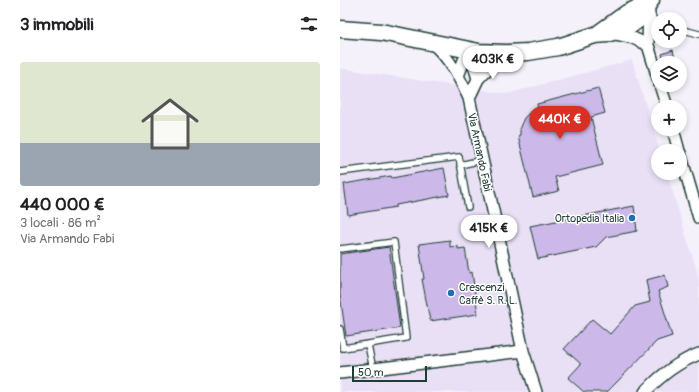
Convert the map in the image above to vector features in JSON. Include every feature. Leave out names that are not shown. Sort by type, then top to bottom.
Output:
[{"type":"street","points":[[603,34],[627,12],[650,2],[648,45],[651,56]]},
{"type":"street","points":[[340,29],[373,31],[470,51],[506,53],[528,52],[558,47],[603,34],[633,38],[648,45]]},
{"type":"street","name":"Via Armando Fabi","points":[[432,43],[448,58],[469,98],[523,351],[536,392]]},
{"type":"street","points":[[458,76],[464,60],[470,51]]},
{"type":"street","points":[[470,51],[478,79]]},
{"type":"street","name":"Via Armando Fabi","points":[[469,98],[478,79],[492,64],[506,53]]},
{"type":"street","points":[[687,176],[699,218]]},
{"type":"street","points":[[340,373],[523,351]]},
{"type":"street","points":[[645,392],[672,368],[699,354]]},
{"type":"lane","points":[[650,2],[651,12]]},
{"type":"lane","points":[[687,31],[699,34]]},
{"type":"lane","points":[[340,172],[459,157],[468,208]]},
{"type":"lane","points":[[460,165],[482,160]]},
{"type":"lane","points":[[340,249],[394,242],[406,338],[343,348],[340,329]]},
{"type":"lane","points":[[368,345],[373,369]]},
{"type":"shaded area","points":[[632,60],[651,122],[651,136],[655,136],[658,144],[651,144],[651,180],[669,180],[699,278],[699,392],[340,392],[340,68],[507,94]]},
{"type":"building","points":[[673,50],[674,56],[662,56],[662,54]]},
{"type":"building","points":[[598,88],[605,113],[591,117],[603,165],[555,177],[559,191],[533,197],[518,136],[520,135],[520,127],[524,118],[530,112],[538,109],[537,104]]},
{"type":"building","points":[[444,168],[449,195],[396,205],[396,207],[348,215],[344,184],[391,176],[392,178]]},
{"type":"building","points":[[634,206],[637,231],[606,237],[596,247],[538,259],[530,226]]},
{"type":"building","points":[[450,240],[450,247],[458,246],[458,249],[465,248],[469,273],[472,272],[478,314],[430,321],[422,279],[424,279],[419,244]]},
{"type":"building","points":[[389,247],[400,328],[346,336],[340,295],[340,254]]},
{"type":"building","points":[[665,275],[668,287],[658,291],[672,336],[657,341],[607,392],[584,392],[568,378],[581,364],[564,349],[592,319],[610,334],[635,306],[650,302],[646,280]]},
{"type":"place","name":"Ortopedia Italia","points":[[632,218]]},
{"type":"place","name":"Crescenzi Caffè S. R. L.","points":[[451,293]]}]
